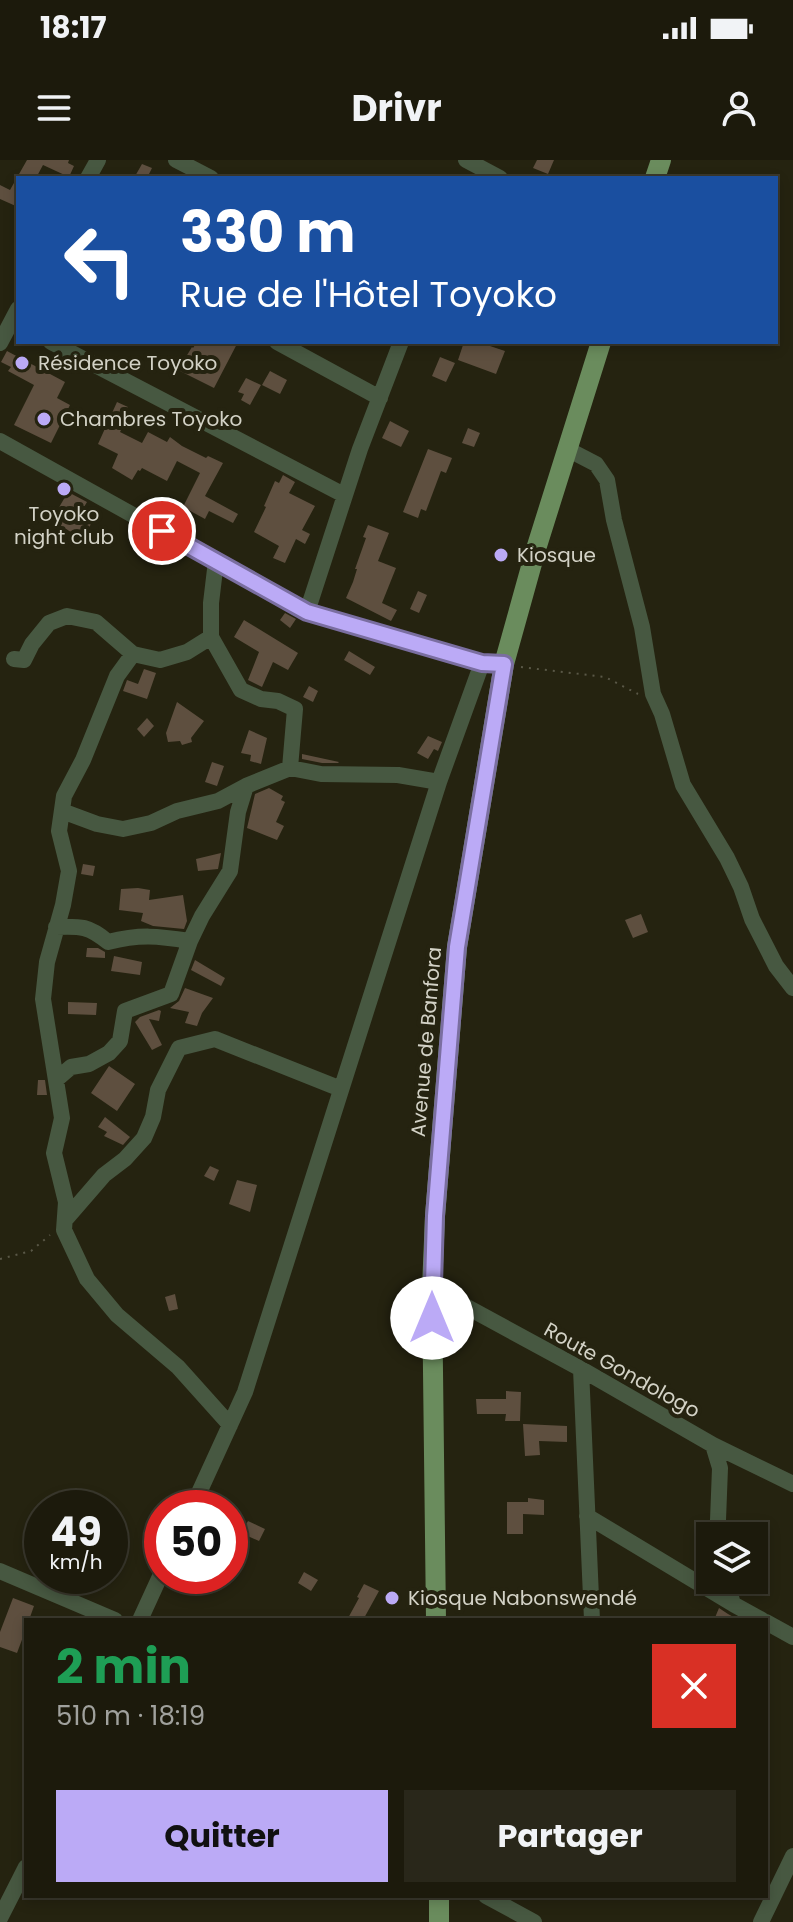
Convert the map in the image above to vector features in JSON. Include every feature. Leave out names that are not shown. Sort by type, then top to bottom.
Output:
[{"type":"main road","name":"Avenue de Banfora","points":[[436,1618],[432,1288],[457,947],[504,664],[536,549],[600,344]]},
{"type":"main road","points":[[439,1898],[439,1922]]},
{"type":"street","points":[[176,160],[207,176]]},
{"type":"street","points":[[468,165],[495,176]]},
{"type":"street","points":[[0,343],[16,319]]},
{"type":"street","points":[[55,344],[344,495]]},
{"type":"street","points":[[281,344],[380,398]]},
{"type":"street","points":[[307,612],[344,495],[400,344]]},
{"type":"street","points":[[0,441],[307,612],[482,663],[504,664]]},
{"type":"street","points":[[567,449],[596,464],[607,480],[614,520],[642,627],[653,694],[683,785],[727,858],[752,919],[776,966],[793,988]]},
{"type":"street","points":[[216,561],[211,637],[241,690],[295,709],[290,768]]},
{"type":"street","points":[[14,659],[24,660],[49,623],[67,616],[96,622],[133,654],[160,660],[187,652],[211,637]]},
{"type":"street","points":[[133,654],[117,676],[83,760],[64,796],[59,831],[69,871],[47,962],[43,999],[62,1118],[54,1153],[66,1202],[64,1230],[87,1279],[117,1315],[178,1367],[230,1425]]},
{"type":"street","points":[[200,1490],[245,1392],[439,782],[482,663]]},
{"type":"street","points":[[62,811],[97,824],[123,829],[218,801],[290,768],[321,774],[398,775],[439,782]]},
{"type":"street","points":[[57,1079],[71,1067],[89,1064],[109,1053],[120,1041],[125,1011],[171,994],[190,941],[230,871],[238,812],[246,786]]},
{"type":"street","points":[[56,927],[93,929],[108,942],[133,936],[190,941]]},
{"type":"street","points":[[65,1220],[104,1175],[125,1159],[144,1138],[153,1117],[158,1090],[179,1048],[215,1039],[341,1089]]},
{"type":"street","name":"Route Gondologo","points":[[432,1288],[713,1445],[793,1484]]},
{"type":"street","points":[[581,1369],[592,1618]]},
{"type":"street","points":[[713,1445],[720,1468],[718,1522]]},
{"type":"street","points":[[587,1516],[759,1618]]},
{"type":"street","points":[[0,1571],[110,1618]]},
{"type":"street","points":[[141,1618],[152,1594]]},
{"type":"street","points":[[730,1594],[733,1604]]},
{"type":"street","points":[[768,1623],[793,1637]]},
{"type":"street","points":[[761,1922],[793,1856]]},
{"type":"street","points":[[0,1918],[24,1871]]},
{"type":"street","points":[[490,1898],[534,1922]]},
{"type":"path","points":[[504,664],[605,677],[659,707]]},
{"type":"path","points":[[0,1259],[31,1251],[65,1220]]},
{"type":"building","points":[[27,160],[69,160],[68,163],[74,166],[69,176],[43,165],[37,176],[18,176]]},
{"type":"building","points":[[537,160],[554,160],[548,174],[533,168]]},
{"type":"building","points":[[142,164],[152,168],[148,176],[135,176]]},
{"type":"building","points":[[16,179],[16,206],[0,199],[0,185],[10,190]]},
{"type":"building","points":[[196,344],[237,344],[214,388],[178,370]]},
{"type":"building","points":[[463,344],[487,344],[505,351],[496,374],[458,360]]},
{"type":"building","points":[[7,351],[65,382],[57,398],[70,405],[51,443],[14,425],[34,385],[8,371],[11,367],[1,362]]},
{"type":"building","points":[[440,357],[455,363],[446,382],[432,376]]},
{"type":"building","points":[[270,371],[287,380],[280,394],[262,385]]},
{"type":"building","points":[[246,378],[261,385],[250,405],[241,400],[244,394],[238,392]]},
{"type":"building","points":[[117,402],[128,407],[124,416],[127,418],[120,432],[142,443],[148,432],[167,442],[170,437],[206,458],[208,456],[223,463],[205,496],[238,514],[233,523],[209,511],[205,519],[183,507],[200,473],[177,461],[167,481],[142,468],[132,480],[112,468],[118,454],[98,444]]},
{"type":"building","points":[[390,421],[409,431],[401,447],[382,438]]},
{"type":"building","points":[[468,428],[480,433],[474,447],[462,443]]},
{"type":"building","points":[[428,449],[452,458],[446,473],[441,471],[426,511],[421,509],[418,518],[403,512]]},
{"type":"building","points":[[283,475],[295,482],[289,493],[315,506],[302,530],[310,534],[305,544],[296,539],[285,563],[273,558],[279,546],[254,532],[275,481],[279,483]]},
{"type":"building","points":[[68,492],[87,502],[81,512],[94,519],[81,541],[51,521]]},
{"type":"building","points":[[368,525],[389,533],[378,561],[396,568],[382,603],[397,610],[391,621],[346,598]]},
{"type":"building","points":[[418,591],[427,595],[419,613],[410,609]]},
{"type":"building","points":[[285,613],[296,619],[290,628],[280,620]]},
{"type":"building","points":[[244,620],[298,653],[288,670],[273,662],[262,687],[248,680],[259,652],[234,637]]},
{"type":"building","points":[[349,651],[375,667],[370,675],[344,660]]},
{"type":"building","points":[[144,669],[156,673],[147,699],[123,691],[127,680],[138,684]]},
{"type":"building","points":[[309,686],[318,691],[313,702],[303,697]]},
{"type":"building","points":[[177,702],[204,721],[191,738],[192,742],[182,745],[180,741],[168,742],[166,733]]},
{"type":"building","points":[[147,718],[154,726],[144,737],[137,729]]},
{"type":"building","points":[[249,730],[267,738],[261,764],[250,761],[251,755],[241,753]]},
{"type":"building","points":[[428,736],[442,742],[438,751],[434,749],[428,759],[417,753]]},
{"type":"building","points":[[302,754],[339,762],[302,759]]},
{"type":"building","points":[[212,762],[224,766],[217,786],[205,782]]},
{"type":"building","points":[[269,788],[283,796],[281,800],[285,802],[276,822],[284,826],[277,840],[247,828],[255,794]]},
{"type":"building","points":[[221,853],[218,869],[198,871],[196,859]]},
{"type":"building","points":[[83,864],[95,866],[93,876],[81,874]]},
{"type":"building","points":[[121,889],[150,890],[149,900],[183,895],[187,921],[184,929],[153,926],[141,921],[143,913],[119,910]]},
{"type":"building","points":[[641,914],[648,932],[633,938],[625,920]]},
{"type":"building","points":[[87,948],[98,948],[105,952],[105,958],[86,957]]},
{"type":"building","points":[[114,956],[142,962],[140,975],[111,971]]},
{"type":"building","points":[[195,960],[225,978],[221,986],[191,970]]},
{"type":"building","points":[[185,988],[213,998],[197,1026],[185,1023],[189,1012],[170,1008],[179,1001]]},
{"type":"building","points":[[68,1002],[97,1003],[96,1015],[68,1014]]},
{"type":"building","points":[[159,1010],[159,1021],[149,1019],[162,1045],[152,1050],[135,1022]]},
{"type":"building","points":[[109,1066],[135,1084],[117,1111],[91,1093]]},
{"type":"building","points":[[38,1080],[45,1080],[47,1095],[37,1095]]},
{"type":"building","points":[[105,1117],[130,1137],[123,1145],[104,1136],[107,1132],[98,1127]]},
{"type":"building","points":[[210,1166],[219,1170],[214,1181],[204,1176]]},
{"type":"building","points":[[237,1180],[257,1185],[250,1212],[229,1204]]},
{"type":"building","points":[[175,1294],[178,1309],[169,1311],[165,1297]]},
{"type":"building","points":[[506,1391],[521,1392],[520,1421],[505,1421],[506,1414],[477,1414],[476,1399],[506,1399]]},
{"type":"building","points":[[523,1424],[567,1426],[567,1442],[539,1441],[540,1455],[525,1456]]},
{"type":"building","points":[[528,1498],[544,1500],[544,1515],[523,1514],[523,1534],[507,1534],[507,1502],[528,1502]]},
{"type":"building","points":[[248,1521],[265,1529],[259,1541],[248,1536]]},
{"type":"building","points":[[304,1572],[318,1580],[311,1591],[298,1583]]},
{"type":"building","points":[[364,1584],[379,1591],[364,1618],[348,1618],[359,1598]]},
{"type":"building","points":[[13,1598],[34,1606],[30,1618],[24,1618],[24,1634],[17,1653],[0,1647],[0,1632]]},
{"type":"building","points":[[719,1608],[735,1618],[715,1618]]},
{"type":"place","name":"Résidence Toyoko","points":[[22,363]]},
{"type":"place","name":"Chambres Toyoko","points":[[44,419]]},
{"type":"place","name":"Toyoko night club","points":[[64,489]]},
{"type":"place","name":"Kiosque","points":[[501,555]]},
{"type":"place","name":"Kiosque Nabonswendé","points":[[392,1598]]},
{"type":"route","points":[[162,531],[307,612],[482,663],[504,664],[457,947],[435,1216],[432,1318]]}]
